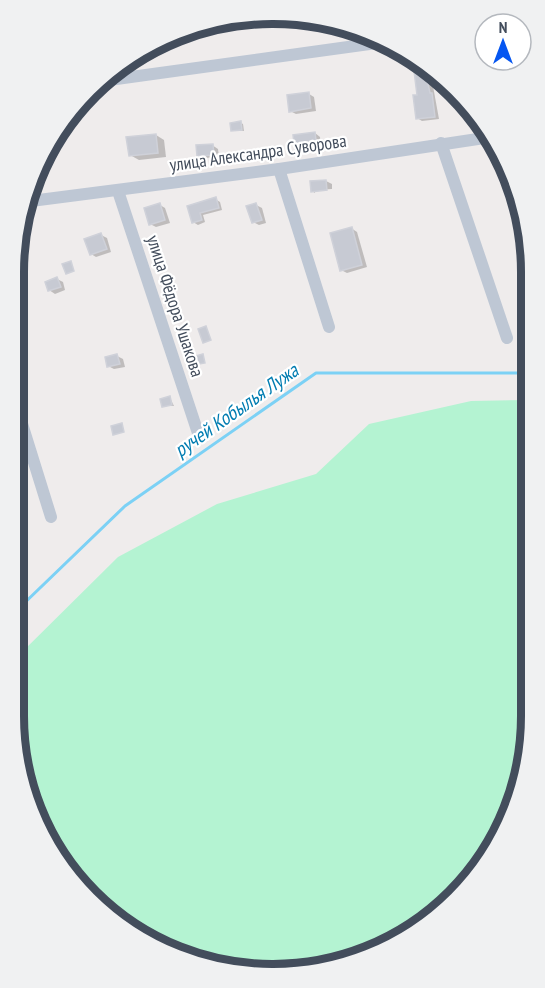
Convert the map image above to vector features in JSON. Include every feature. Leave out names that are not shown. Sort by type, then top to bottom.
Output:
[{"type":"street","points":[[117,79],[370,44]]},
{"type":"street","name":"улица Александра Суворова","points":[[34,201],[279,169],[482,138]]},
{"type":"street","points":[[441,143],[507,338]]},
{"type":"street","points":[[279,169],[329,327]]},
{"type":"street","name":"улица Фёдора Ушакова","points":[[118,191],[198,433]]},
{"type":"street","points":[[24,430],[51,517]]},
{"type":"green space","points":[[273,24],[211,31],[240,26]]},
{"type":"green space","points":[[521,400],[521,716],[519,748],[508,795],[488,840],[470,867],[424,913],[397,931],[337,956],[289,963],[240,962],[193,951],[148,931],[121,913],[75,867],[57,840],[43,811],[32,780],[26,748],[24,650],[118,557],[217,504],[316,474],[369,424],[471,401]]},
{"type":"building","points":[[414,71],[418,71],[427,77],[430,93],[432,93],[435,117],[416,119],[413,95],[417,95]]},
{"type":"building","points":[[309,92],[311,108],[289,112],[287,95]]},
{"type":"building","points":[[241,121],[242,130],[231,131],[230,123]]},
{"type":"building","points":[[315,132],[317,148],[295,151],[293,135]]},
{"type":"building","points":[[156,134],[158,153],[129,156],[126,137]]},
{"type":"building","points":[[213,144],[214,155],[197,156],[196,145]]},
{"type":"building","points":[[326,180],[327,190],[311,192],[310,181]]},
{"type":"building","points":[[216,197],[219,208],[200,213],[202,220],[192,223],[187,206]]},
{"type":"building","points":[[160,203],[165,220],[149,225],[144,208]]},
{"type":"building","points":[[256,203],[262,220],[252,223],[246,206]]},
{"type":"building","points":[[352,227],[362,265],[340,271],[330,233]]},
{"type":"building","points":[[101,233],[107,249],[90,255],[84,239]]},
{"type":"building","points":[[71,261],[74,271],[66,274],[62,264]]},
{"type":"building","points":[[57,277],[61,287],[48,291],[45,282]]},
{"type":"building","points":[[206,326],[211,340],[203,343],[198,329]]},
{"type":"building","points":[[117,354],[120,364],[107,367],[105,357]]},
{"type":"building","points":[[203,354],[205,363],[194,365],[192,357]]},
{"type":"building","points":[[170,396],[172,405],[162,407],[160,399]]},
{"type":"building","points":[[122,423],[124,432],[113,435],[111,426]]},
{"type":"waterway","name":"ручей Кобылья Лужа","points":[[24,603],[125,506],[316,373],[521,373]]}]
